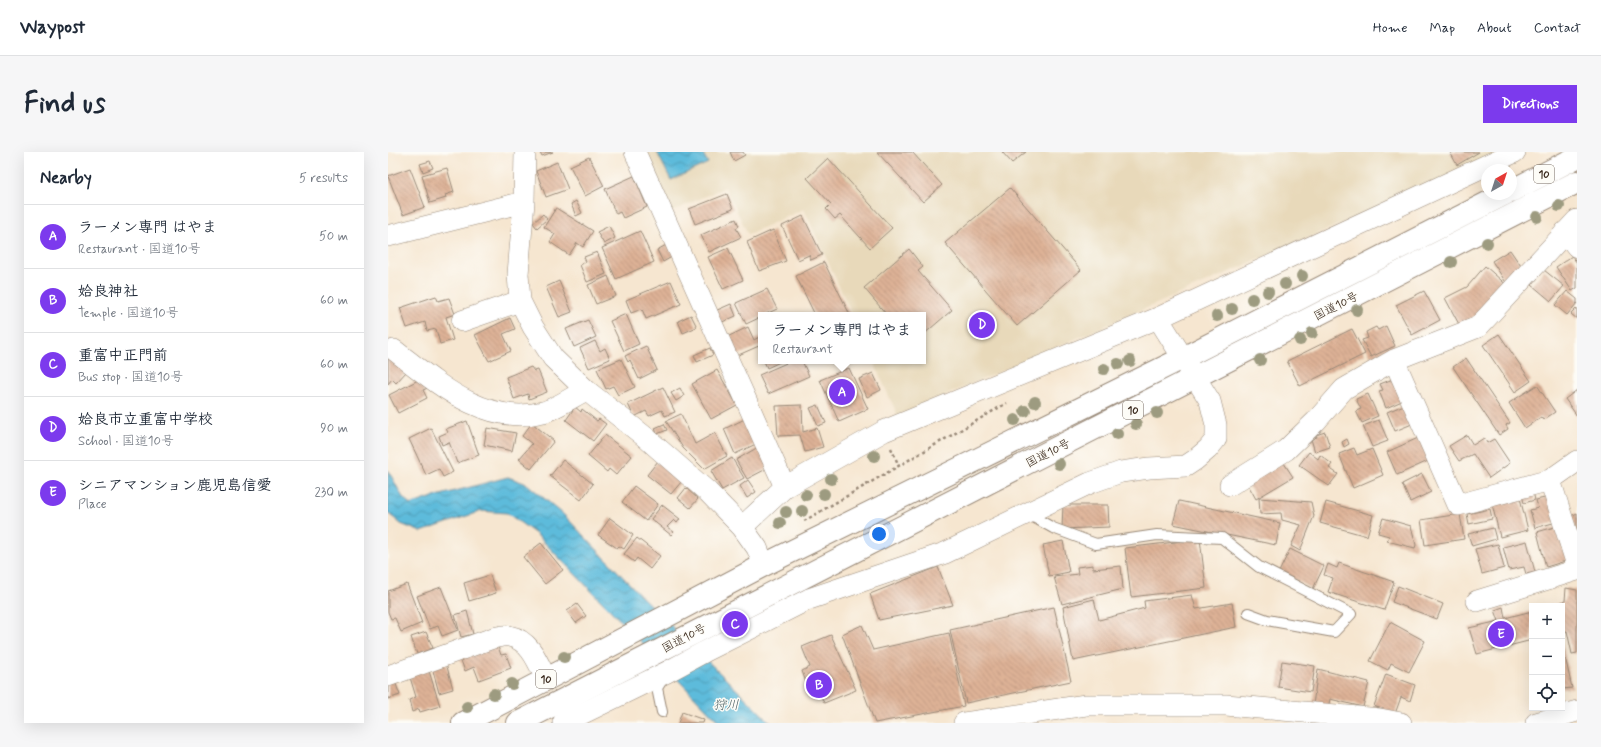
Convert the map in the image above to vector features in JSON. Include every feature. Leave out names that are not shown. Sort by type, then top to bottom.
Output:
[{"type":"highway","name":"10","points":[[1517,188],[1577,157]]},
{"type":"highway","name":"国道10号","points":[[518,723],[649,657],[688,635],[1196,378],[1577,182]]},
{"type":"highway","name":"国道10号","points":[[463,723],[546,678],[764,565],[1183,358],[1493,200]]},
{"type":"street","points":[[525,152],[524,202],[518,274],[520,301],[534,328],[552,358],[586,390],[644,436],[708,492],[742,527],[757,548],[764,565]]},
{"type":"street","points":[[635,152],[785,487]]},
{"type":"street","points":[[742,527],[785,487],[884,431],[1158,318],[1515,152]]},
{"type":"street","points":[[388,236],[524,202]]},
{"type":"street","points":[[1230,485],[1286,450],[1316,421],[1344,389],[1394,360],[1478,327],[1573,233]]},
{"type":"street","points":[[462,321],[520,301]]},
{"type":"street","points":[[563,723],[667,672],[809,599],[945,553],[1090,483],[1121,472],[1149,468],[1186,466],[1195,460],[1208,449],[1216,438],[1216,425],[1210,401],[1158,318]]},
{"type":"street","points":[[394,350],[451,393],[484,408],[515,416],[544,412],[586,390]]},
{"type":"street","points":[[1394,360],[1458,505],[1550,480],[1577,461]]},
{"type":"street","points":[[1550,480],[1577,565]]},
{"type":"street","points":[[1477,601],[1577,570]]},
{"type":"street","points":[[388,676],[493,638],[508,635],[520,640],[533,652],[546,678]]},
{"type":"street","points":[[964,723],[1086,705],[1226,705],[1380,719],[1401,723]]},
{"type":"street","points":[[1536,723],[1577,711]]},
{"type":"lane","points":[[1026,513],[1053,528],[1096,544],[1157,536],[1222,538],[1259,566],[1351,614],[1334,632],[1267,620],[1248,613]]},
{"type":"lane","points":[[662,712],[657,688],[667,672]]},
{"type":"path","points":[[798,525],[1009,402]]},
{"type":"shaded area","points":[[641,152],[1506,152],[898,416],[874,364],[926,364],[926,312],[851,312],[804,209],[748,234],[725,187],[671,212]]},
{"type":"water","points":[[657,152],[702,152],[708,163],[671,180]]},
{"type":"water","name":"狩川","points":[[388,470],[402,496],[410,505],[433,497],[508,477],[527,484],[563,514],[644,599],[771,723],[720,723],[536,534],[507,513],[481,511],[421,532],[401,524],[388,513]]},
{"type":"building","points":[[540,152],[553,152],[542,156]]},
{"type":"building","points":[[730,152],[743,152],[745,155],[734,161]]},
{"type":"building","points":[[877,152],[912,152],[942,185],[923,202]]},
{"type":"building","points":[[1002,152],[1026,152],[1012,163]]},
{"type":"building","points":[[1450,152],[1479,152],[1457,165]]},
{"type":"building","points":[[589,157],[604,186],[585,196],[570,166]]},
{"type":"building","points":[[828,158],[892,228],[870,248],[840,215],[835,219],[826,209],[831,204],[807,178]]},
{"type":"building","points":[[430,161],[433,168],[423,172],[420,164]]},
{"type":"building","points":[[557,162],[568,189],[546,197],[536,171]]},
{"type":"building","points":[[410,168],[425,207],[403,215],[388,176]]},
{"type":"building","points":[[447,168],[454,192],[445,195],[446,198],[430,203],[422,175]]},
{"type":"building","points":[[634,176],[647,207],[623,218],[620,212],[616,214],[605,189]]},
{"type":"building","points":[[1010,188],[1081,270],[1017,326],[945,243]]},
{"type":"building","points":[[727,194],[733,209],[695,224],[689,209]]},
{"type":"building","points":[[576,201],[582,213],[576,216],[571,204]]},
{"type":"building","points":[[556,208],[593,231],[583,247],[577,243],[569,255],[550,242],[555,234],[544,227]]},
{"type":"building","points":[[543,214],[547,219],[537,228],[533,223]]},
{"type":"building","points":[[803,216],[822,255],[811,260],[809,255],[798,260],[782,226]]},
{"type":"building","points":[[736,219],[739,226],[736,228],[741,237],[709,252],[701,235]]},
{"type":"building","points":[[609,226],[615,238],[604,244],[597,232]]},
{"type":"building","points":[[773,230],[786,261],[759,271],[747,242]]},
{"type":"building","points":[[640,231],[654,262],[616,279],[602,248]]},
{"type":"building","points":[[668,244],[675,255],[663,262],[657,250]]},
{"type":"building","points":[[728,248],[743,280],[723,289],[708,257]]},
{"type":"building","points":[[909,249],[923,267],[918,271],[952,310],[926,332],[926,312],[884,312],[864,288]]},
{"type":"building","points":[[1510,250],[1525,272],[1507,284],[1492,261]]},
{"type":"building","points":[[597,252],[606,274],[587,282],[580,265],[586,262],[584,257]]},
{"type":"building","points":[[1572,256],[1577,263],[1577,288],[1572,291],[1556,267]]},
{"type":"building","points":[[824,262],[849,312],[814,312],[796,276]]},
{"type":"building","points":[[1485,266],[1510,288],[1461,328],[1445,298],[1467,287]]},
{"type":"building","points":[[1544,270],[1564,286],[1551,301],[1532,285]]},
{"type":"building","points":[[608,276],[616,296],[596,304],[588,285]]},
{"type":"building","points":[[559,281],[572,312],[559,317],[546,287]]},
{"type":"building","points":[[671,281],[681,304],[646,319],[642,309],[631,313],[626,300]]},
{"type":"building","points":[[767,289],[777,309],[770,312],[758,312],[758,318],[746,324],[736,303]]},
{"type":"building","points":[[1424,291],[1440,320],[1412,335],[1396,305]]},
{"type":"building","points":[[1567,291],[1577,299],[1577,303],[1567,315],[1555,305]]},
{"type":"building","points":[[436,296],[438,301],[449,298],[455,314],[446,317],[453,340],[440,344],[436,329],[427,331],[425,322],[407,328],[400,308]]},
{"type":"building","points":[[731,304],[736,316],[720,323],[715,311]]},
{"type":"building","points":[[1577,308],[1577,319],[1571,314]]},
{"type":"building","points":[[626,314],[639,344],[624,351],[610,321]]},
{"type":"building","points":[[691,315],[697,327],[683,333],[678,321]]},
{"type":"building","points":[[510,318],[515,329],[503,334],[511,351],[489,361],[475,335]]},
{"type":"building","points":[[588,320],[596,337],[574,347],[566,329]]},
{"type":"building","points":[[1386,326],[1395,346],[1371,357],[1362,340],[1368,338],[1366,332],[1376,327],[1378,330]]},
{"type":"building","points":[[748,327],[754,340],[758,338],[758,346],[734,357],[725,338]]},
{"type":"building","points":[[1352,329],[1365,354],[1300,386],[1287,361]]},
{"type":"building","points":[[1499,334],[1531,381],[1515,392],[1483,345]]},
{"type":"building","points":[[595,341],[600,351],[605,348],[610,359],[589,368],[580,348]]},
{"type":"building","points":[[646,346],[657,370],[639,379],[630,360],[628,362],[625,356]]},
{"type":"building","points":[[710,348],[713,355],[697,362],[694,355]]},
{"type":"building","points":[[388,354],[407,371],[396,383],[392,379],[388,384]]},
{"type":"building","points":[[1466,358],[1510,423],[1506,425],[1508,429],[1499,435],[1453,367]]},
{"type":"building","points":[[621,359],[635,387],[618,395],[613,386],[606,389],[597,369]]},
{"type":"building","points":[[765,364],[776,364],[767,368]]},
{"type":"building","points":[[784,364],[803,364],[809,376],[768,394],[759,375]]},
{"type":"building","points":[[531,367],[534,371],[538,370],[547,392],[529,399],[528,394],[514,399],[506,377]]},
{"type":"building","points":[[849,368],[868,409],[839,422],[820,380]]},
{"type":"building","points":[[717,370],[737,405],[711,419],[692,384]]},
{"type":"building","points":[[873,373],[881,390],[867,397],[859,379]]},
{"type":"building","points":[[424,377],[430,387],[423,390],[427,398],[398,413],[389,395]]},
{"type":"building","points":[[1393,379],[1402,401],[1386,408],[1379,391],[1383,390],[1380,384]]},
{"type":"building","points":[[1537,385],[1555,412],[1543,420],[1541,417],[1525,428],[1509,403]]},
{"type":"building","points":[[663,387],[675,412],[665,416],[662,410],[649,416],[646,411],[634,417],[628,404]]},
{"type":"building","points":[[680,388],[684,396],[676,401],[671,393]]},
{"type":"building","points":[[1577,390],[1577,416],[1565,399]]},
{"type":"building","points":[[1368,394],[1378,416],[1362,423],[1356,411],[1361,409],[1356,399]]},
{"type":"building","points":[[802,405],[803,432],[817,428],[823,447],[805,452],[800,435],[778,436],[776,406]]},
{"type":"building","points":[[818,405],[826,423],[818,426],[810,408]]},
{"type":"building","points":[[1404,405],[1412,424],[1395,431],[1387,412]]},
{"type":"building","points":[[575,407],[581,412],[582,409],[597,421],[599,419],[606,424],[593,441],[566,420]]},
{"type":"building","points":[[681,414],[695,444],[715,433],[727,456],[704,469],[683,448],[666,421]]},
{"type":"building","points":[[749,417],[760,442],[735,454],[724,429]]},
{"type":"building","points":[[1379,420],[1388,441],[1372,447],[1363,426]]},
{"type":"building","points":[[467,421],[479,455],[457,463],[449,442],[442,445],[439,436],[448,432],[446,429]]},
{"type":"building","points":[[532,423],[554,441],[531,469],[519,459],[532,444],[522,436]]},
{"type":"building","points":[[664,424],[667,430],[657,434],[655,428]]},
{"type":"building","points":[[431,428],[453,472],[443,477],[439,469],[426,475],[409,439]]},
{"type":"building","points":[[487,428],[516,433],[512,451],[484,445]]},
{"type":"building","points":[[1325,432],[1330,447],[1315,452],[1311,439],[1317,437],[1316,435]]},
{"type":"building","points":[[1427,434],[1437,457],[1397,475],[1387,452]]},
{"type":"building","points":[[605,435],[632,456],[616,475],[609,469],[607,472],[588,456]]},
{"type":"building","points":[[1467,435],[1473,445],[1484,438],[1487,443],[1494,439],[1510,463],[1489,478],[1473,454],[1459,461],[1449,446]]},
{"type":"building","points":[[1347,439],[1349,444],[1344,447],[1342,442]]},
{"type":"building","points":[[760,446],[772,466],[747,479],[736,460]]},
{"type":"building","points":[[1354,448],[1357,455],[1372,449],[1383,475],[1353,488],[1339,454]]},
{"type":"building","points":[[1309,452],[1318,459],[1320,455],[1332,464],[1329,468],[1338,474],[1329,486],[1299,465]]},
{"type":"building","points":[[732,458],[744,478],[722,490],[711,471]]},
{"type":"building","points":[[563,460],[593,484],[581,500],[550,476]]},
{"type":"building","points":[[1282,460],[1293,477],[1256,499],[1246,481]]},
{"type":"building","points":[[658,461],[682,481],[671,494],[647,475]]},
{"type":"building","points":[[1422,474],[1431,492],[1410,502],[1402,484]]},
{"type":"building","points":[[748,480],[756,492],[747,498],[740,486]]},
{"type":"building","points":[[634,486],[658,504],[646,521],[622,502]]},
{"type":"building","points":[[686,488],[698,499],[690,508],[678,498]]},
{"type":"building","points":[[1533,492],[1535,500],[1524,503],[1522,495]]},
{"type":"building","points":[[1553,496],[1560,521],[1535,528],[1530,510],[1538,508],[1536,500]]},
{"type":"building","points":[[1259,498],[1311,502],[1314,516],[1300,551],[1291,546],[1301,525],[1282,520],[1281,513],[1260,514]]},
{"type":"building","points":[[1520,498],[1528,530],[1500,537],[1492,504]]},
{"type":"building","points":[[1179,501],[1280,523],[1276,545],[1173,524]]},
{"type":"building","points":[[1326,502],[1373,515],[1367,536],[1320,523]]},
{"type":"building","points":[[662,505],[680,519],[677,523],[674,520],[667,527],[674,532],[671,535],[651,519]]},
{"type":"building","points":[[1063,505],[1108,505],[1109,527],[1062,529]]},
{"type":"building","points":[[1490,509],[1492,519],[1469,524],[1467,514]]},
{"type":"building","points":[[1577,513],[1577,530],[1571,516]]},
{"type":"building","points":[[1460,514],[1464,539],[1425,545],[1421,520]]},
{"type":"building","points":[[610,518],[633,535],[624,549],[619,546],[617,548],[598,535]]},
{"type":"building","points":[[1383,518],[1411,526],[1416,545],[1415,548],[1387,541],[1389,536],[1378,533]]},
{"type":"building","points":[[1562,525],[1572,559],[1546,567],[1537,532]]},
{"type":"building","points":[[1493,528],[1496,539],[1472,546],[1468,534]]},
{"type":"building","points":[[637,538],[660,556],[650,569],[637,558],[634,562],[624,554]]},
{"type":"building","points":[[1200,539],[1206,588],[1131,597],[1125,548]]},
{"type":"building","points":[[1063,541],[1069,572],[1049,576],[1043,545]]},
{"type":"building","points":[[1527,541],[1535,572],[1526,574],[1524,567],[1509,570],[1503,547]]},
{"type":"building","points":[[541,543],[563,570],[545,584],[523,557]]},
{"type":"building","points":[[1498,544],[1504,568],[1482,574],[1475,549]]},
{"type":"building","points":[[1290,549],[1324,566],[1313,589],[1279,572]]},
{"type":"building","points":[[1339,563],[1394,582],[1384,610],[1328,592],[1333,578],[1324,575],[1328,564],[1337,568]]},
{"type":"building","points":[[1093,565],[1093,569],[1121,566],[1123,589],[1062,604],[1054,577],[1078,574],[1077,567]]},
{"type":"building","points":[[938,567],[953,605],[879,620],[870,594]]},
{"type":"building","points":[[490,575],[496,593],[469,601],[464,583]]},
{"type":"building","points":[[407,584],[422,623],[401,632],[395,618],[391,619],[388,612],[388,591]]},
{"type":"building","points":[[1398,586],[1443,604],[1437,619],[1392,602]]},
{"type":"building","points":[[441,587],[458,630],[442,636],[438,626],[430,629],[417,596]]},
{"type":"building","points":[[1566,588],[1577,590],[1577,653],[1572,654],[1567,631],[1565,631],[1565,603],[1559,603],[1565,601]]},
{"type":"building","points":[[1192,595],[1196,609],[1232,603],[1236,627],[1073,661],[1063,607],[1094,599],[1099,620],[1145,608],[1144,601]]},
{"type":"building","points":[[577,604],[586,616],[576,623],[567,611]]},
{"type":"building","points":[[1054,607],[1071,681],[966,703],[950,630]]},
{"type":"building","points":[[1503,607],[1505,618],[1529,612],[1529,641],[1477,654],[1469,628],[1499,621],[1495,610]]},
{"type":"building","points":[[467,611],[473,634],[461,637],[455,615]]},
{"type":"building","points":[[1390,622],[1425,641],[1409,672],[1391,663],[1388,670],[1370,661]]},
{"type":"building","points":[[862,625],[873,650],[949,633],[964,706],[875,723],[842,634]]},
{"type":"building","points":[[426,632],[433,648],[417,654],[411,637]]},
{"type":"building","points":[[831,635],[856,690],[824,703],[814,682],[807,685],[802,671],[810,667],[802,647]]},
{"type":"building","points":[[497,644],[501,655],[506,654],[511,668],[479,680],[474,667],[465,671],[460,658]]},
{"type":"building","points":[[1565,656],[1572,688],[1565,689]]},
{"type":"building","points":[[1282,661],[1315,666],[1311,692],[1278,687]]},
{"type":"building","points":[[446,663],[453,689],[439,693],[432,667]]},
{"type":"building","points":[[428,668],[440,706],[420,712],[419,709],[412,712],[409,700],[416,697],[409,674]]},
{"type":"building","points":[[1318,669],[1369,682],[1363,707],[1330,699],[1328,708],[1313,705]]},
{"type":"building","points":[[1386,674],[1415,685],[1410,701],[1401,697],[1395,714],[1374,706]]},
{"type":"building","points":[[394,679],[400,695],[388,699],[388,682]]},
{"type":"building","points":[[682,712],[704,720],[703,723],[678,723]]},
{"type":"place","name":"姶良市立重富中学校","points":[[982,325]]},
{"type":"place","name":"ラーメン専門 はやま","points":[[842,392]]},
{"type":"place","name":"重富中正門前","points":[[735,624]]},
{"type":"place","name":"シニアマンション鹿児島信愛","points":[[1501,634]]},
{"type":"place","name":"姶良神社","points":[[819,685]]}]
